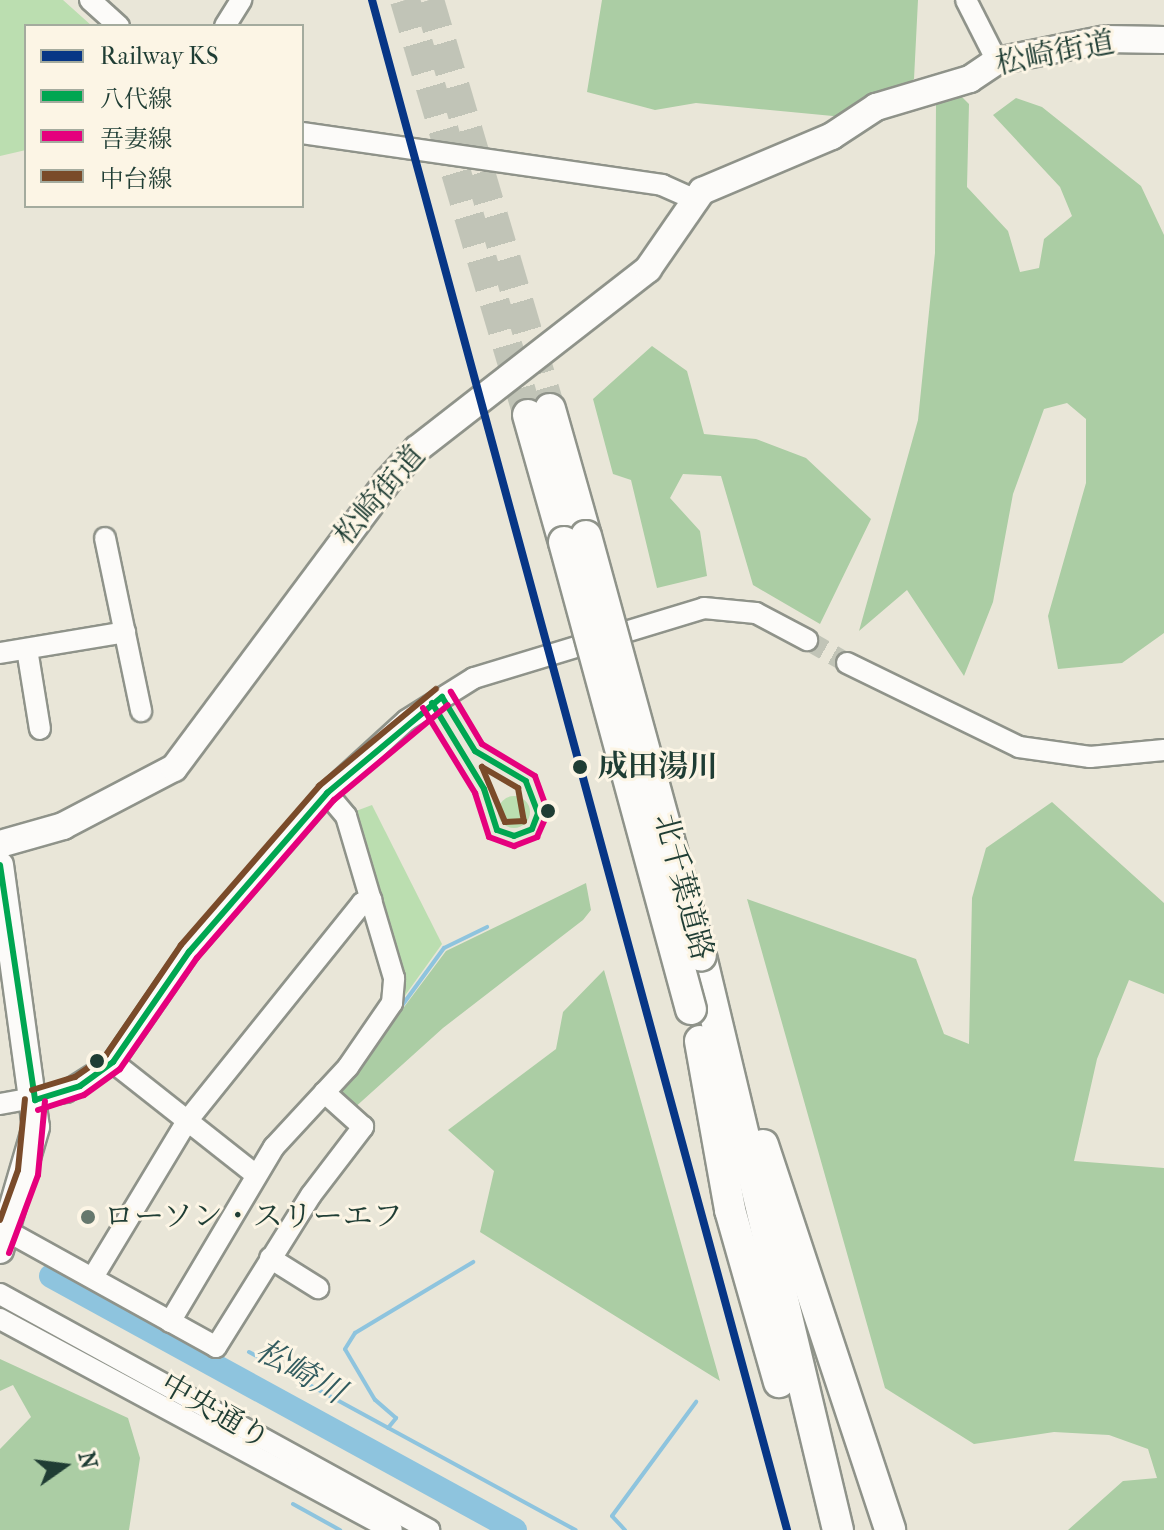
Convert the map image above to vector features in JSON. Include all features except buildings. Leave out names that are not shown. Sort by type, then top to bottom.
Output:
[{"type":"highway","name":"北千葉道路","points":[[539,412],[701,998],[796,1370],[796,1408],[838,1530]]},
{"type":"highway","name":"北千葉道路","points":[[575,539],[701,956],[700,1041],[796,1370]]},
{"type":"highway","points":[[701,998],[890,1530]]},
{"type":"highway","points":[[700,1041],[730,1210],[796,1408],[821,1530]]},
{"type":"main road","name":"松崎街道","points":[[0,844],[63,826],[174,768],[210,729],[300,591],[387,482],[553,338],[648,269],[695,200],[710,185],[797,153],[910,95],[951,85],[997,61],[1106,39],[1164,40]]},
{"type":"main road","points":[[0,865],[35,1100],[28,1172],[4,1240]]},
{"type":"street","points":[[90,0],[117,24]]},
{"type":"street","points":[[226,24],[241,0]]},
{"type":"street","points":[[966,0],[997,61]]},
{"type":"street","points":[[304,133],[662,185],[695,200]]},
{"type":"street","points":[[105,538],[141,711]]},
{"type":"street","points":[[0,1104],[35,1100],[80,1086],[113,1062],[189,952],[327,793],[419,711],[513,662],[704,608],[756,613],[807,640]]},
{"type":"street","points":[[0,653],[125,632]]},
{"type":"street","points":[[27,649],[40,729]]},
{"type":"street","points":[[847,663],[1019,747],[1090,757],[1164,750]]},
{"type":"street","points":[[170,1322],[256,1175],[324,1092],[396,990],[346,816],[327,793]]},
{"type":"street","points":[[93,1277],[187,1121],[372,900]]},
{"type":"street","points":[[113,1062],[256,1175]]},
{"type":"street","points":[[4,1240],[93,1277],[216,1347],[270,1258],[363,1127],[324,1092]]},
{"type":"street","points":[[270,1258],[318,1288]]},
{"type":"street","name":"中央通り","points":[[0,1294],[429,1530]]},
{"type":"street","name":"中央通り","points":[[0,1319],[392,1530]]},
{"type":"green space","points":[[0,0],[63,0],[90,24],[24,24],[24,150],[0,156]]},
{"type":"green space","points":[[602,0],[918,0],[914,79],[854,118],[696,103],[655,110],[587,92]]},
{"type":"green space","points":[[960,95],[969,104],[967,187],[1008,231],[1020,272],[1039,268],[1044,239],[1072,216],[1060,187],[993,115],[1016,98],[1042,107],[1141,186],[1164,235],[1164,633],[1122,663],[1058,669],[1048,616],[1086,483],[1086,419],[1067,403],[1044,409],[1013,494],[993,602],[964,676],[907,590],[859,631],[918,420],[935,253],[936,104]]},
{"type":"green space","points":[[652,346],[687,371],[704,434],[756,439],[806,458],[871,519],[820,624],[753,585],[721,476],[683,474],[670,498],[700,531],[707,576],[657,588],[631,480],[613,474],[593,399]]},
{"type":"green space","points":[[514,796],[525,801],[530,812],[525,823],[514,828],[503,823],[498,812],[503,801]]},
{"type":"green space","points":[[1052,802],[1164,903],[1164,994],[1129,980],[1097,1059],[1074,1161],[1164,1168],[1164,1530],[1068,1530],[1123,1481],[1157,1478],[1148,1449],[1109,1435],[1054,1432],[974,1444],[885,1388],[747,899],[916,959],[944,1034],[969,1044],[972,898],[986,848]]},
{"type":"green space","points":[[372,805],[442,944],[404,997],[356,811]]},
{"type":"green space","points":[[586,883],[591,910],[583,920],[443,1028],[342,1119],[327,1110],[446,951]]},
{"type":"green space","points":[[604,970],[720,1381],[480,1232],[494,1171],[448,1130],[556,1049],[563,1012]]},
{"type":"green space","points":[[0,1359],[128,1418],[140,1458],[129,1530],[0,1530],[0,1449],[31,1417],[13,1385],[0,1391]]},
{"type":"waterway","points":[[398,1011],[444,948],[487,927]]},
{"type":"waterway","points":[[388,1428],[396,1418],[375,1400],[345,1349],[355,1333],[473,1262]]},
{"type":"waterway","name":"松崎川","points":[[51,1276],[515,1530]]},
{"type":"waterway","points":[[249,1352],[576,1530]]},
{"type":"waterway","points":[[625,1530],[612,1516],[696,1402]]},
{"type":"waterway","points":[[293,1504],[340,1530]]},
{"type":"tunnel","points":[[405,0],[528,415]]},
{"type":"tunnel","points":[[429,0],[550,409]]},
{"type":"tunnel","points":[[807,640],[847,663]]},
{"type":"rail line","name":"KS","points":[[372,0],[787,1530]]},
{"type":"transit line","name":"中台線","points":[[32,1090],[75,1077],[106,1055],[181,945],[319,786],[436,689]]},
{"type":"transit line","name":"吾妻線","points":[[423,708],[475,793],[489,837],[514,846],[537,837],[548,812],[535,776],[482,744],[451,692]]},
{"type":"transit line","name":"八代線","points":[[432,703],[484,789],[497,830],[514,836],[532,829],[538,813],[526,781],[475,751],[442,697]]},
{"type":"transit line","name":"八代線","points":[[35,1100],[80,1086],[113,1062],[189,952],[327,793],[442,697]]},
{"type":"transit line","name":"吾妻線","points":[[38,1110],[84,1095],[120,1069],[197,958],[334,800],[448,705]]},
{"type":"transit line","name":"中台線","points":[[482,767],[518,788],[524,821],[505,822],[482,767]]},
{"type":"transit line","name":"八代線","points":[[0,865],[35,1100]]},
{"type":"transit line","name":"中台線","points":[[0,1220],[18,1170],[25,1099]]},
{"type":"transit line","name":"吾妻線","points":[[9,1253],[38,1175],[45,1101]]},
{"type":"place","name":"成田湯川","points":[[580,767]]},
{"type":"place","name":"ローソン・スリーエフ","points":[[88,1217]]}]
